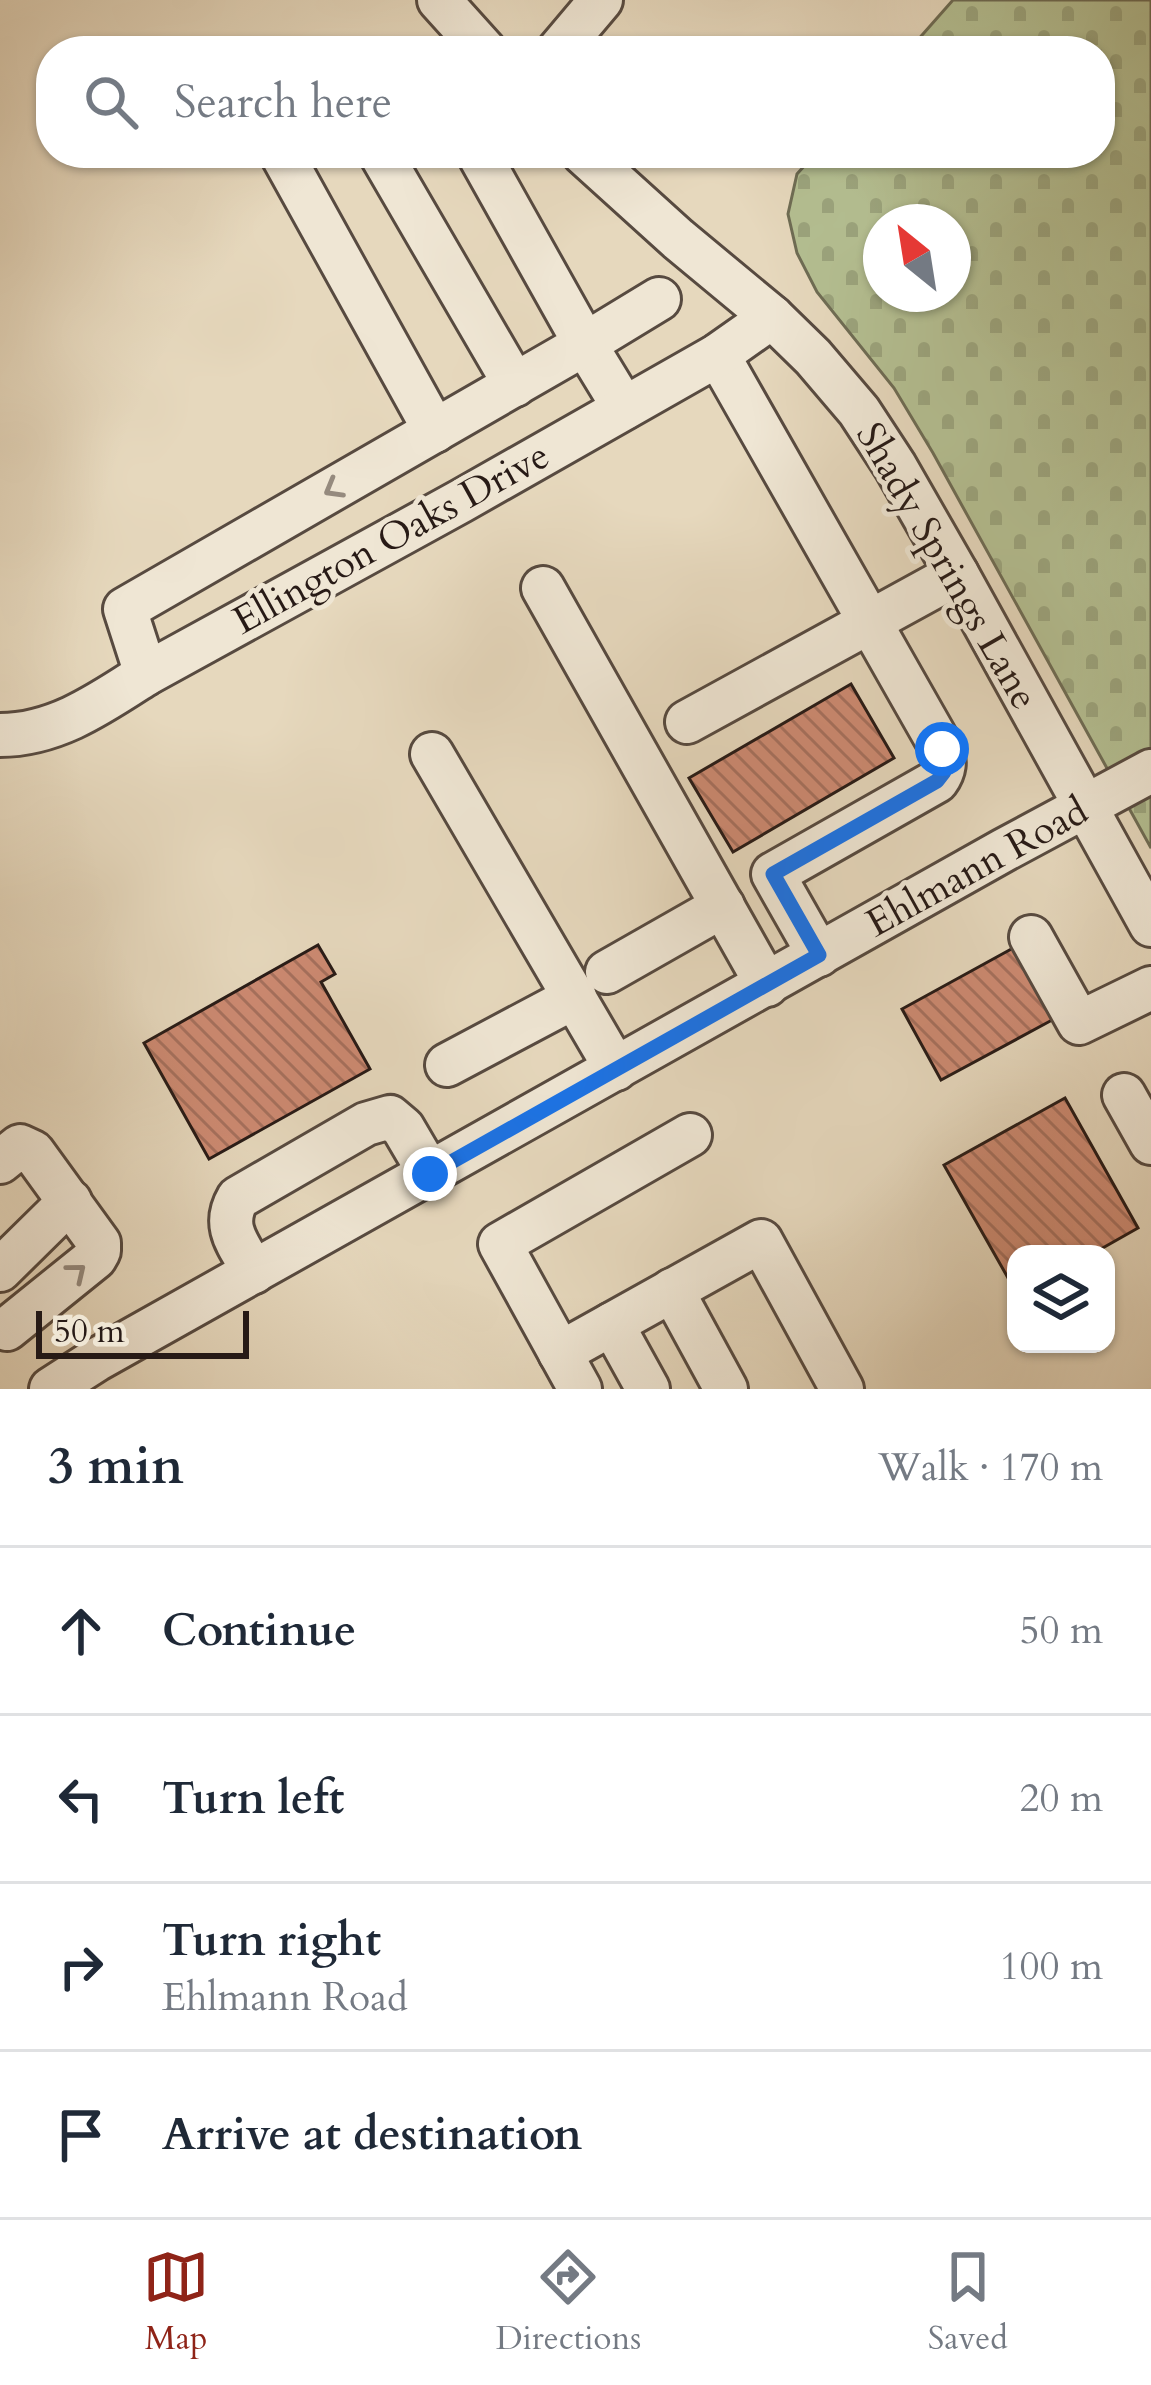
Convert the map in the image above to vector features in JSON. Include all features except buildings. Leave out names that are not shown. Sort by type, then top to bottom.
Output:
[{"type":"street","points":[[440,0],[472,36]]},
{"type":"street","points":[[570,36],[601,0]]},
{"type":"street","points":[[289,168],[435,431]]},
{"type":"street","points":[[389,168],[515,385]]},
{"type":"street","points":[[486,168],[623,408]]},
{"type":"street","name":"Shady Springs Lane","points":[[599,168],[772,317],[859,411],[896,466],[1151,925]]},
{"type":"street","points":[[146,674],[125,609],[659,299]]},
{"type":"street","name":"Ellington Oaks Drive","points":[[0,735],[55,727],[718,355],[772,317]]},
{"type":"street","points":[[718,355],[942,749],[944,772],[937,781],[773,874],[819,955]]},
{"type":"street","points":[[687,722],[957,574]]},
{"type":"street","points":[[543,588],[766,985]]},
{"type":"street","points":[[432,754],[591,985],[616,1069]]},
{"type":"street","name":"Ehlmann Road","points":[[47,1389],[1151,771]]},
{"type":"street","points":[[447,1065],[723,906]]},
{"type":"street","points":[[1031,937],[1079,1023],[1151,988]]},
{"type":"street","points":[[1124,1095],[1151,1143]]},
{"type":"street","points":[[254,1272],[230,1228],[230,1213],[238,1198],[366,1124],[390,1117],[403,1128],[430,1174]]},
{"type":"street","points":[[690,1135],[500,1244],[570,1371],[611,1324],[760,1240],[842,1389]]},
{"type":"street","points":[[0,1162],[13,1148],[34,1152],[95,1235],[99,1251],[4,1323],[47,1389]]},
{"type":"street","points":[[0,1270],[70,1201]]},
{"type":"street","points":[[672,1290],[726,1389]]},
{"type":"street","points":[[611,1324],[648,1389]]},
{"type":"green space","points":[[953,0],[1151,0],[1151,848],[894,388],[817,292],[797,253],[788,214],[802,168],[1115,168],[1115,36],[921,36]]},
{"type":"route","points":[[430,1174],[819,955],[773,874],[937,781],[944,772],[942,749]]}]
